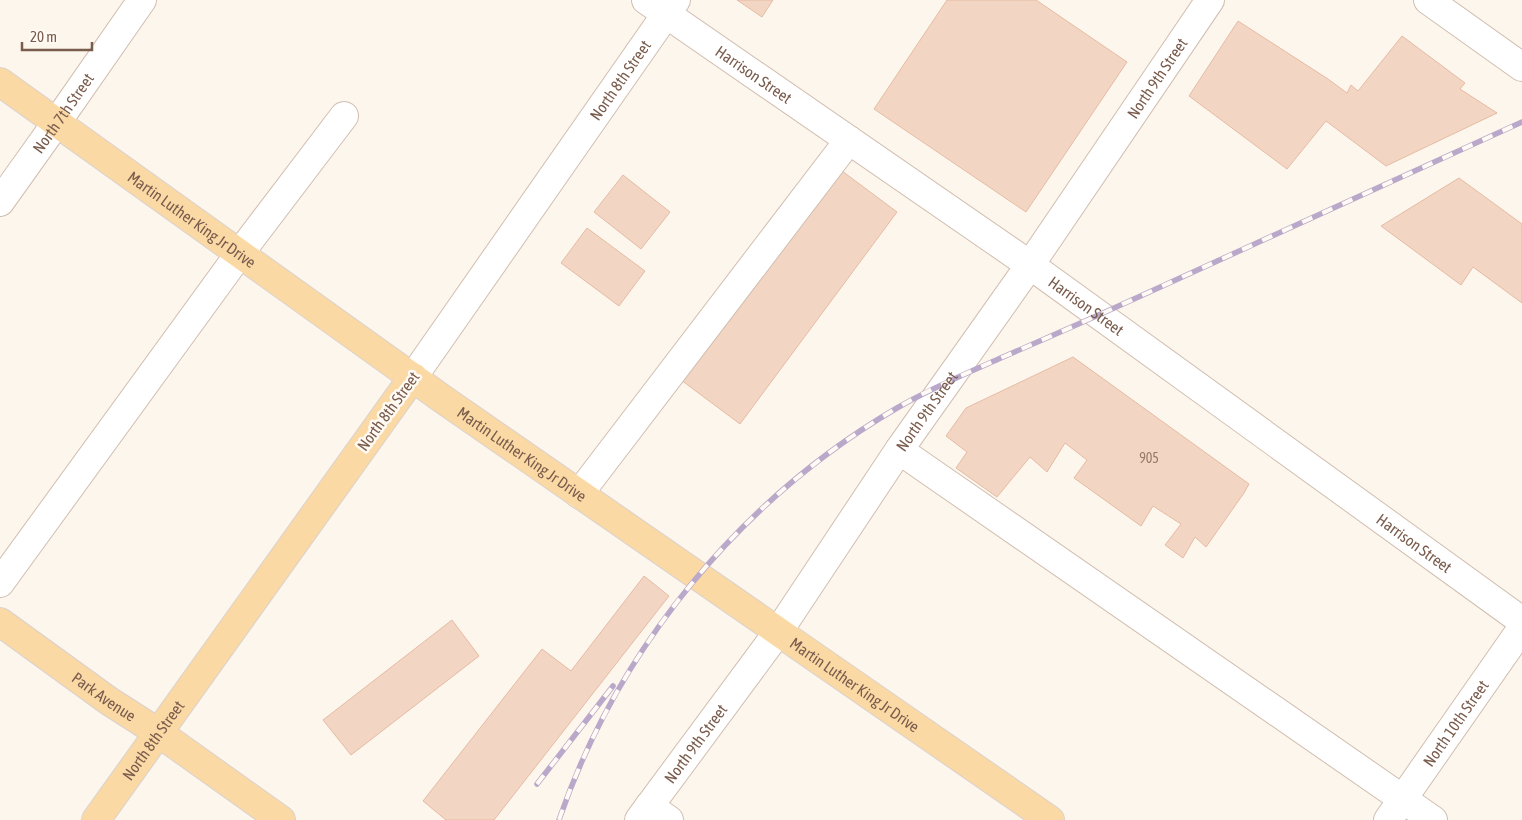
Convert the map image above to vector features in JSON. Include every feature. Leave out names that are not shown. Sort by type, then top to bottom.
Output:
[{"type":"main road","name":"Martin Luther King Jr Drive","points":[[0,82],[579,494],[1050,820]]},
{"type":"main road","name":"North 8th Street","points":[[96,820],[413,377]]},
{"type":"main road","name":"Park Avenue","points":[[0,622],[109,701],[159,733],[281,820]]},
{"type":"street","name":"North 7th Street","points":[[0,202],[142,0]]},
{"type":"street","name":"North 9th Street","points":[[652,815],[778,632],[899,450],[1030,265],[1210,0]]},
{"type":"street","points":[[1428,0],[1522,67]]},
{"type":"street","name":"Harrison Street","points":[[662,5],[849,140],[1030,265],[1522,621]]},
{"type":"street","name":"North 8th Street","points":[[413,377],[662,5]]},
{"type":"street","points":[[0,583],[240,253],[344,116]]},
{"type":"street","points":[[579,494],[849,140]]},
{"type":"street","points":[[899,450],[1395,809],[1433,820]]},
{"type":"street","name":"North 10th Street","points":[[1395,809],[1522,628]]},
{"type":"building","points":[[737,0],[773,0],[762,17]]},
{"type":"building","points":[[947,0],[1036,0],[1127,62],[1026,212],[874,109]]},
{"type":"building","points":[[1238,21],[1347,93],[1351,85],[1358,91],[1402,36],[1465,83],[1460,89],[1497,113],[1386,166],[1326,121],[1287,169],[1189,96]]},
{"type":"building","points":[[838,168],[897,212],[740,424],[681,380]]},
{"type":"building","points":[[623,175],[670,212],[641,249],[594,212]]},
{"type":"building","points":[[1459,178],[1522,224],[1522,303],[1473,267],[1461,285],[1381,226]]},
{"type":"building","points":[[587,228],[645,271],[619,306],[561,263]]},
{"type":"building","points":[[1073,357],[1249,484],[1206,547],[1195,537],[1183,558],[1165,545],[1181,524],[1153,506],[1141,526],[1074,478],[1087,460],[1065,443],[1047,472],[1030,457],[997,497],[956,468],[967,452],[946,436],[966,408]]},
{"type":"building","points":[[644,576],[669,596],[494,820],[446,820],[423,801],[542,649],[571,671]]},
{"type":"building","points":[[452,620],[479,656],[351,755],[323,720]]},
{"type":"railway","points":[[559,820],[584,757],[615,696],[651,638],[692,584],[737,533],[787,487],[840,445],[897,408],[949,381],[1522,122]]},
{"type":"railway","points":[[537,784],[613,686]]}]
